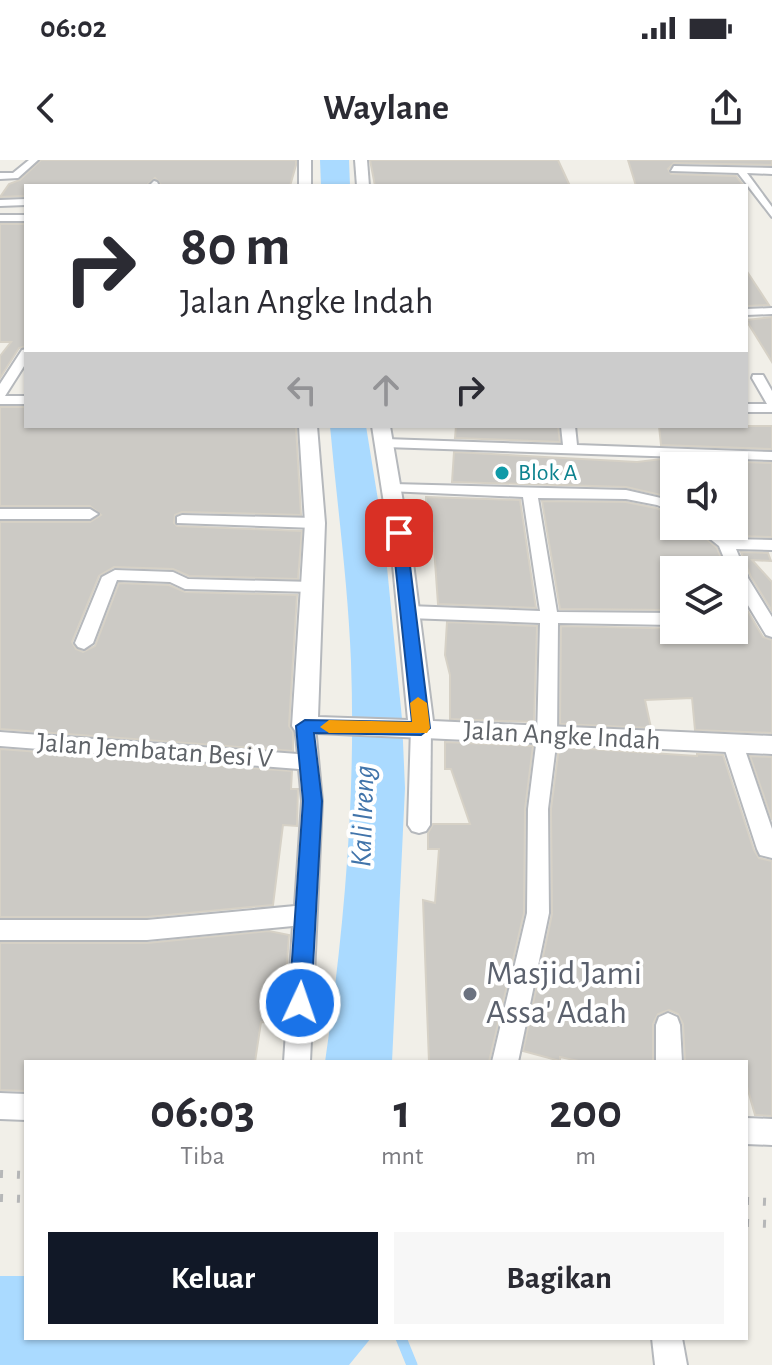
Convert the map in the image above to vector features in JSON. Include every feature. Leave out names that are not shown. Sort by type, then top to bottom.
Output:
[{"type":"street","points":[[305,160],[305,184]]},
{"type":"street","points":[[361,160],[363,184]]},
{"type":"street","points":[[0,166],[30,163]]},
{"type":"street","points":[[0,176],[15,176],[30,163]]},
{"type":"street","points":[[674,169],[772,171]]},
{"type":"street","points":[[740,170],[768,204],[772,214]]},
{"type":"street","points":[[0,203],[24,202]]},
{"type":"street","points":[[748,203],[768,204]]},
{"type":"street","points":[[0,218],[24,218]]},
{"type":"street","points":[[748,312],[772,311]]},
{"type":"street","points":[[0,394],[24,356]]},
{"type":"street","points":[[748,408],[772,405],[759,377]]},
{"type":"street","points":[[0,400],[24,400]]},
{"type":"street","points":[[297,1060],[314,726],[315,523],[308,428]]},
{"type":"street","points":[[568,428],[571,450]]},
{"type":"street","points":[[419,825],[408,612],[383,434],[571,450],[772,456]]},
{"type":"street","points":[[393,488],[660,500]]},
{"type":"street","points":[[505,1060],[538,913],[538,809],[547,737],[549,615],[530,493]]},
{"type":"street","points":[[0,514],[90,514]]},
{"type":"street","points":[[182,520],[315,523]]},
{"type":"street","points":[[721,540],[726,544],[740,578],[772,631]]},
{"type":"street","points":[[726,544],[772,545]]},
{"type":"street","points":[[84,643],[110,577],[115,575],[173,577],[185,584],[313,587]]},
{"type":"street","points":[[408,612],[660,620]]},
{"type":"street","name":"Jalan Angke Indah","points":[[314,726],[772,745]]},
{"type":"street","name":"Jalan Jembatan Besi V","points":[[0,739],[310,762]]},
{"type":"street","points":[[733,744],[768,849],[772,849]]},
{"type":"street","points":[[0,930],[147,930],[305,915]]},
{"type":"street","points":[[668,1025],[669,1060]]},
{"type":"street","points":[[0,1106],[24,1107]]},
{"type":"street","points":[[748,1131],[772,1132]]},
{"type":"street","points":[[667,1340],[671,1365]]},
{"type":"water","points":[[320,160],[349,160],[350,184],[321,184]]},
{"type":"water","name":"Kali Ireng","points":[[330,428],[366,428],[384,537],[402,719],[405,788],[392,1060],[325,1060],[338,963],[350,813],[352,712],[345,573]]},
{"type":"water","points":[[0,1276],[24,1276],[24,1340],[369,1340],[349,1365],[0,1365]]},
{"type":"building","points":[[41,160],[296,160],[291,184],[160,184],[155,178],[148,184],[24,184],[24,196],[0,197],[9,184],[20,180]]},
{"type":"building","points":[[370,160],[558,160],[569,184],[375,184]]},
{"type":"building","points":[[628,160],[772,160],[772,165],[674,163],[668,169],[671,174],[736,176],[742,184],[635,184]]},
{"type":"building","points":[[0,224],[24,224],[24,347],[19,348],[0,378],[0,356],[11,342],[0,342]]},
{"type":"building","points":[[748,273],[769,305],[748,306]]},
{"type":"building","points":[[772,317],[772,362],[748,323],[748,320]]},
{"type":"building","points":[[0,407],[24,407],[24,428],[296,428],[301,515],[182,512],[175,515],[174,523],[177,526],[302,531],[298,579],[189,576],[173,569],[114,567],[99,576],[72,642],[76,649],[83,652],[95,646],[119,583],[169,585],[185,592],[297,595],[289,726],[293,732],[293,751],[0,729],[0,522],[90,522],[101,515],[90,506],[0,506]]},
{"type":"building","points":[[772,426],[772,449],[661,445],[659,428]]},
{"type":"building","points":[[456,428],[558,428],[560,442],[455,438]]},
{"type":"building","points":[[454,452],[637,462],[660,459],[660,495],[626,487],[452,482]]},
{"type":"building","points":[[748,462],[772,463],[772,537],[748,536]]},
{"type":"building","points":[[426,497],[520,500],[536,608],[438,604],[433,533],[426,533]]},
{"type":"building","points":[[542,501],[626,502],[656,508],[660,510],[660,540],[708,540],[717,548],[720,556],[660,556],[660,610],[560,609]]},
{"type":"building","points":[[741,552],[768,553],[771,561],[752,560],[772,582],[772,611],[751,577],[748,556],[743,556]]},
{"type":"building","points":[[748,612],[763,637],[772,640],[772,733],[695,730],[692,698],[645,700],[651,728],[560,724],[561,626],[660,628],[660,644],[748,644]]},
{"type":"building","points":[[447,622],[537,626],[534,722],[450,719],[450,675],[445,655]]},
{"type":"building","points":[[445,742],[533,746],[525,809],[524,913],[489,1060],[429,1060],[423,900],[435,903],[439,849],[428,849],[428,833],[433,824],[470,824],[451,769],[445,769]]},
{"type":"building","points":[[559,747],[723,755],[754,850],[759,858],[772,861],[772,1116],[755,1115],[748,1090],[748,1060],[685,1060],[683,1024],[678,1014],[669,1010],[658,1014],[653,1024],[653,1060],[574,1060],[560,1057],[556,1060],[523,1051],[552,914],[551,809]]},
{"type":"building","points":[[0,749],[292,771],[291,789],[298,789],[297,826],[283,825],[273,905],[147,917],[0,917]]},
{"type":"building","points":[[750,756],[772,757],[772,820]]},
{"type":"building","points":[[269,931],[289,935],[281,1023],[261,1022],[255,1060],[24,1060],[24,1091],[0,1090],[0,943],[147,943]]},
{"type":"waterway","points":[[402,1340],[412,1365]]},
{"type":"railway","points":[[0,1174],[24,1175]]},
{"type":"railway","points":[[0,1198],[24,1199]]},
{"type":"railway","points":[[748,1201],[772,1202]]},
{"type":"railway","points":[[748,1223],[772,1224]]},
{"type":"slow traffic","points":[[329,727],[421,728],[418,703]]},
{"type":"place","name":"Blok A","points":[[502,473]]},
{"type":"place","name":"Masjid Jami Assa' Adah","points":[[470,994]]},
{"type":"route","points":[[300,1003],[312,801],[305,726],[421,728],[399,533]]}]
